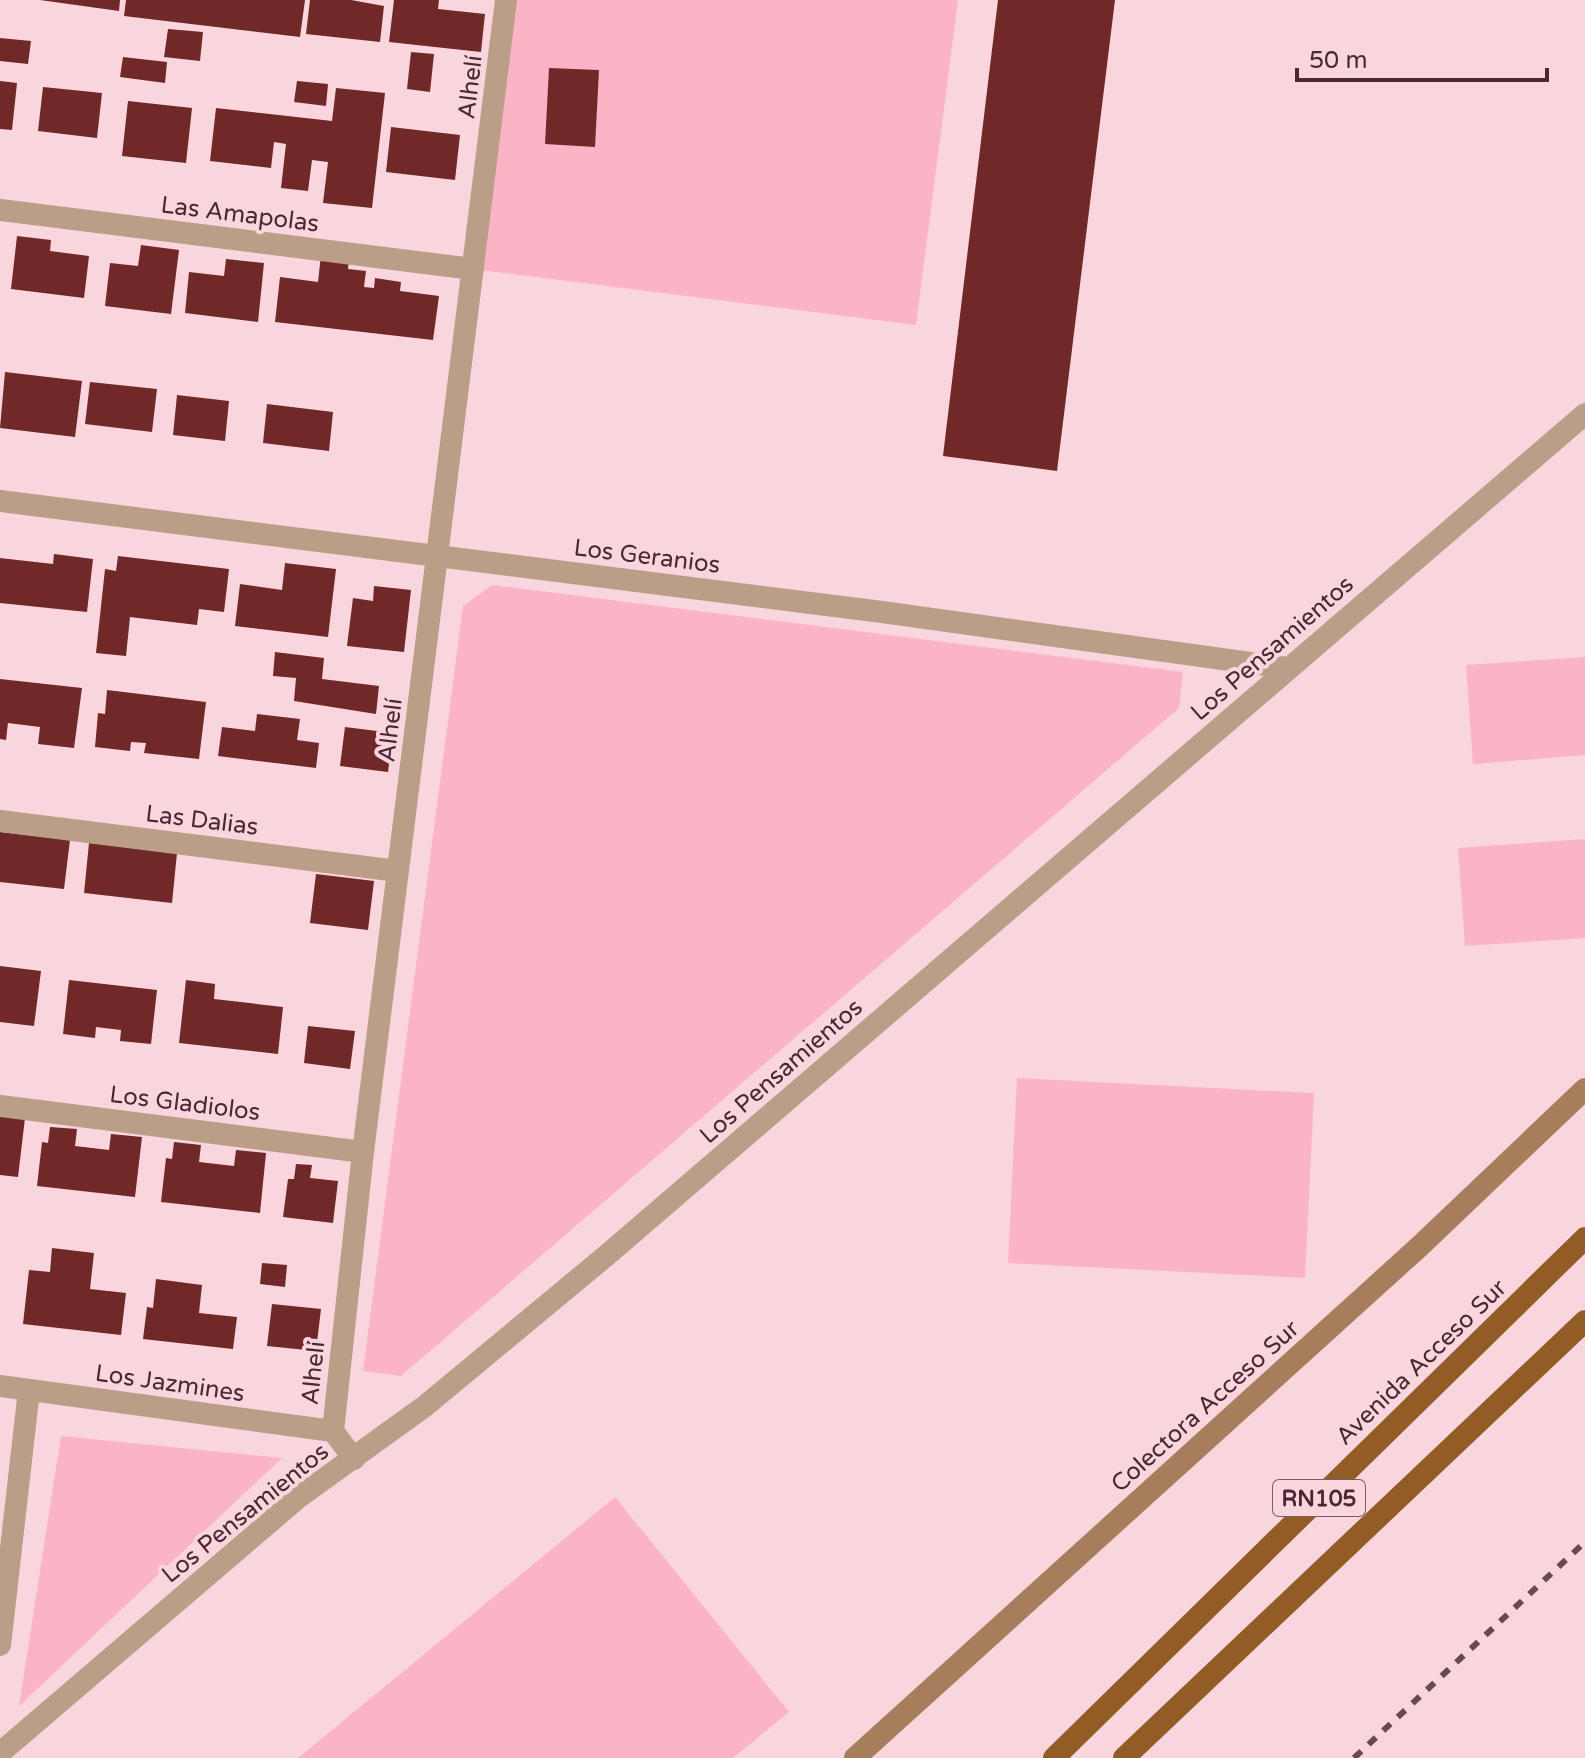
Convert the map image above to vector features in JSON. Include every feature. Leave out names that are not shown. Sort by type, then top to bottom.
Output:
[{"type":"highway","name":"Avenida Acceso Sur","points":[[1054,1758],[1585,1238]]},
{"type":"highway","name":"RN105","points":[[1124,1758],[1585,1321]]},
{"type":"main road","name":"Colectora Acceso Sur","points":[[855,1758],[1420,1246],[1585,1089]]},
{"type":"street","name":"Alhelí","points":[[354,1459],[333,1431],[363,1152],[506,0]]},
{"type":"street","name":"Las Amapolas","points":[[0,210],[473,269]]},
{"type":"street","name":"Los Pensamientos","points":[[0,1753],[299,1497],[425,1406],[607,1255],[1585,414]]},
{"type":"street","name":"Los Geranios","points":[[0,501],[882,612],[1287,668]]},
{"type":"street","name":"Las Dalias","points":[[0,821],[398,871]]},
{"type":"street","name":"Los Gladiolos","points":[[0,1106],[363,1152]]},
{"type":"street","name":"Los Jazmines","points":[[0,1386],[333,1431]]},
{"type":"street","points":[[0,1645],[29,1390]]},
{"type":"shaded area","points":[[506,0],[958,0],[916,325],[473,269]]},
{"type":"shaded area","points":[[492,585],[1183,672],[1179,708],[401,1376],[363,1371],[463,606]]},
{"type":"shaded area","points":[[1585,657],[1585,755],[1473,764],[1466,665]]},
{"type":"shaded area","points":[[1585,839],[1585,938],[1465,946],[1458,848]]},
{"type":"shaded area","points":[[1017,1078],[1314,1093],[1305,1278],[1008,1263]]},
{"type":"shaded area","points":[[61,1436],[282,1458],[19,1706]]},
{"type":"shaded area","points":[[615,1497],[789,1712],[733,1758],[298,1758]]},
{"type":"building","points":[[40,0],[120,0],[119,11]]},
{"type":"building","points":[[126,0],[305,0],[300,37],[124,16]]},
{"type":"building","points":[[310,0],[351,0],[384,6],[380,42],[306,34]]},
{"type":"building","points":[[394,0],[439,0],[438,9],[485,14],[481,52],[389,42]]},
{"type":"building","points":[[998,0],[1115,0],[1057,471],[943,456]]},
{"type":"building","points":[[168,29],[203,32],[200,61],[164,57]]},
{"type":"building","points":[[0,38],[31,41],[28,64],[0,61]]},
{"type":"building","points":[[411,52],[434,54],[430,92],[407,89]]},
{"type":"building","points":[[123,57],[167,62],[165,83],[120,77]]},
{"type":"building","points":[[549,68],[599,70],[595,147],[545,144]]},
{"type":"building","points":[[0,81],[17,83],[12,130],[0,129]]},
{"type":"building","points":[[297,81],[328,84],[326,106],[294,102]]},
{"type":"building","points":[[43,87],[102,93],[97,138],[38,131]]},
{"type":"building","points":[[336,88],[385,93],[372,208],[323,203],[328,162],[312,160],[308,191],[281,188],[286,144],[274,142],[271,168],[210,161],[216,108],[332,121]]},
{"type":"building","points":[[128,101],[192,108],[186,163],[122,156]]},
{"type":"building","points":[[391,127],[460,135],[455,180],[386,172]]},
{"type":"building","points":[[17,236],[51,240],[50,251],[89,256],[84,298],[11,289]]},
{"type":"building","points":[[141,245],[179,250],[171,314],[105,306],[110,263],[138,266]]},
{"type":"building","points":[[321,255],[349,259],[348,269],[366,271],[364,287],[374,288],[375,278],[401,282],[400,291],[439,296],[433,340],[275,322],[280,277],[318,282]]},
{"type":"building","points":[[226,259],[264,263],[258,322],[185,313],[189,272],[224,276]]},
{"type":"building","points":[[5,372],[82,381],[75,437],[0,428]]},
{"type":"building","points":[[90,382],[157,389],[152,432],[85,424]]},
{"type":"building","points":[[177,395],[229,401],[225,441],[173,435]]},
{"type":"building","points":[[267,404],[333,412],[329,451],[263,443]]},
{"type":"building","points":[[54,554],[93,559],[87,612],[0,603],[0,558],[53,564]]},
{"type":"building","points":[[118,556],[229,569],[224,612],[199,609],[197,625],[130,617],[126,656],[96,653],[105,569],[116,571]]},
{"type":"building","points":[[285,563],[336,569],[328,637],[235,626],[240,584],[282,590]]},
{"type":"building","points":[[374,586],[411,590],[404,652],[347,646],[353,598],[373,601]]},
{"type":"building","points":[[275,652],[324,658],[322,679],[379,686],[376,714],[294,701],[296,678],[273,676]]},
{"type":"building","points":[[0,679],[82,688],[74,748],[38,744],[40,727],[8,723],[6,740],[0,739]]},
{"type":"building","points":[[107,690],[206,702],[199,759],[144,753],[146,743],[131,742],[130,751],[95,747],[98,713],[105,714]]},
{"type":"building","points":[[257,714],[300,719],[297,740],[319,743],[316,768],[218,756],[222,727],[255,731]]},
{"type":"building","points":[[345,727],[393,733],[388,772],[340,766]]},
{"type":"building","points":[[0,832],[70,840],[64,889],[0,882]]},
{"type":"building","points":[[89,843],[177,853],[172,903],[84,893]]},
{"type":"building","points":[[316,874],[374,881],[368,930],[310,923]]},
{"type":"building","points":[[0,966],[41,971],[34,1026],[0,1022]]},
{"type":"building","points":[[69,980],[157,990],[151,1044],[120,1041],[121,1030],[96,1027],[95,1038],[63,1034]]},
{"type":"building","points":[[186,980],[215,984],[214,999],[283,1007],[278,1054],[179,1043]]},
{"type":"building","points":[[308,1026],[355,1031],[350,1069],[304,1063]]},
{"type":"building","points":[[0,1115],[25,1118],[18,1177],[0,1175]]},
{"type":"building","points":[[50,1127],[77,1129],[75,1146],[109,1150],[111,1134],[142,1137],[135,1197],[37,1186],[42,1142],[48,1143]]},
{"type":"building","points":[[174,1142],[201,1145],[199,1162],[234,1166],[236,1150],[266,1153],[260,1213],[161,1202],[166,1158],[172,1159]]},
{"type":"building","points":[[296,1164],[312,1165],[310,1178],[338,1181],[333,1223],[283,1217],[288,1179],[294,1179]]},
{"type":"building","points":[[52,1248],[94,1253],[90,1289],[126,1293],[121,1335],[23,1324],[29,1270],[50,1272]]},
{"type":"building","points":[[262,1263],[287,1265],[285,1287],[260,1284]]},
{"type":"building","points":[[156,1279],[202,1285],[199,1313],[237,1317],[233,1349],[143,1339],[147,1307],[153,1308]]},
{"type":"building","points":[[272,1304],[321,1309],[316,1351],[267,1346]]},
{"type":"railway","points":[[1354,1758],[1585,1542]]}]
